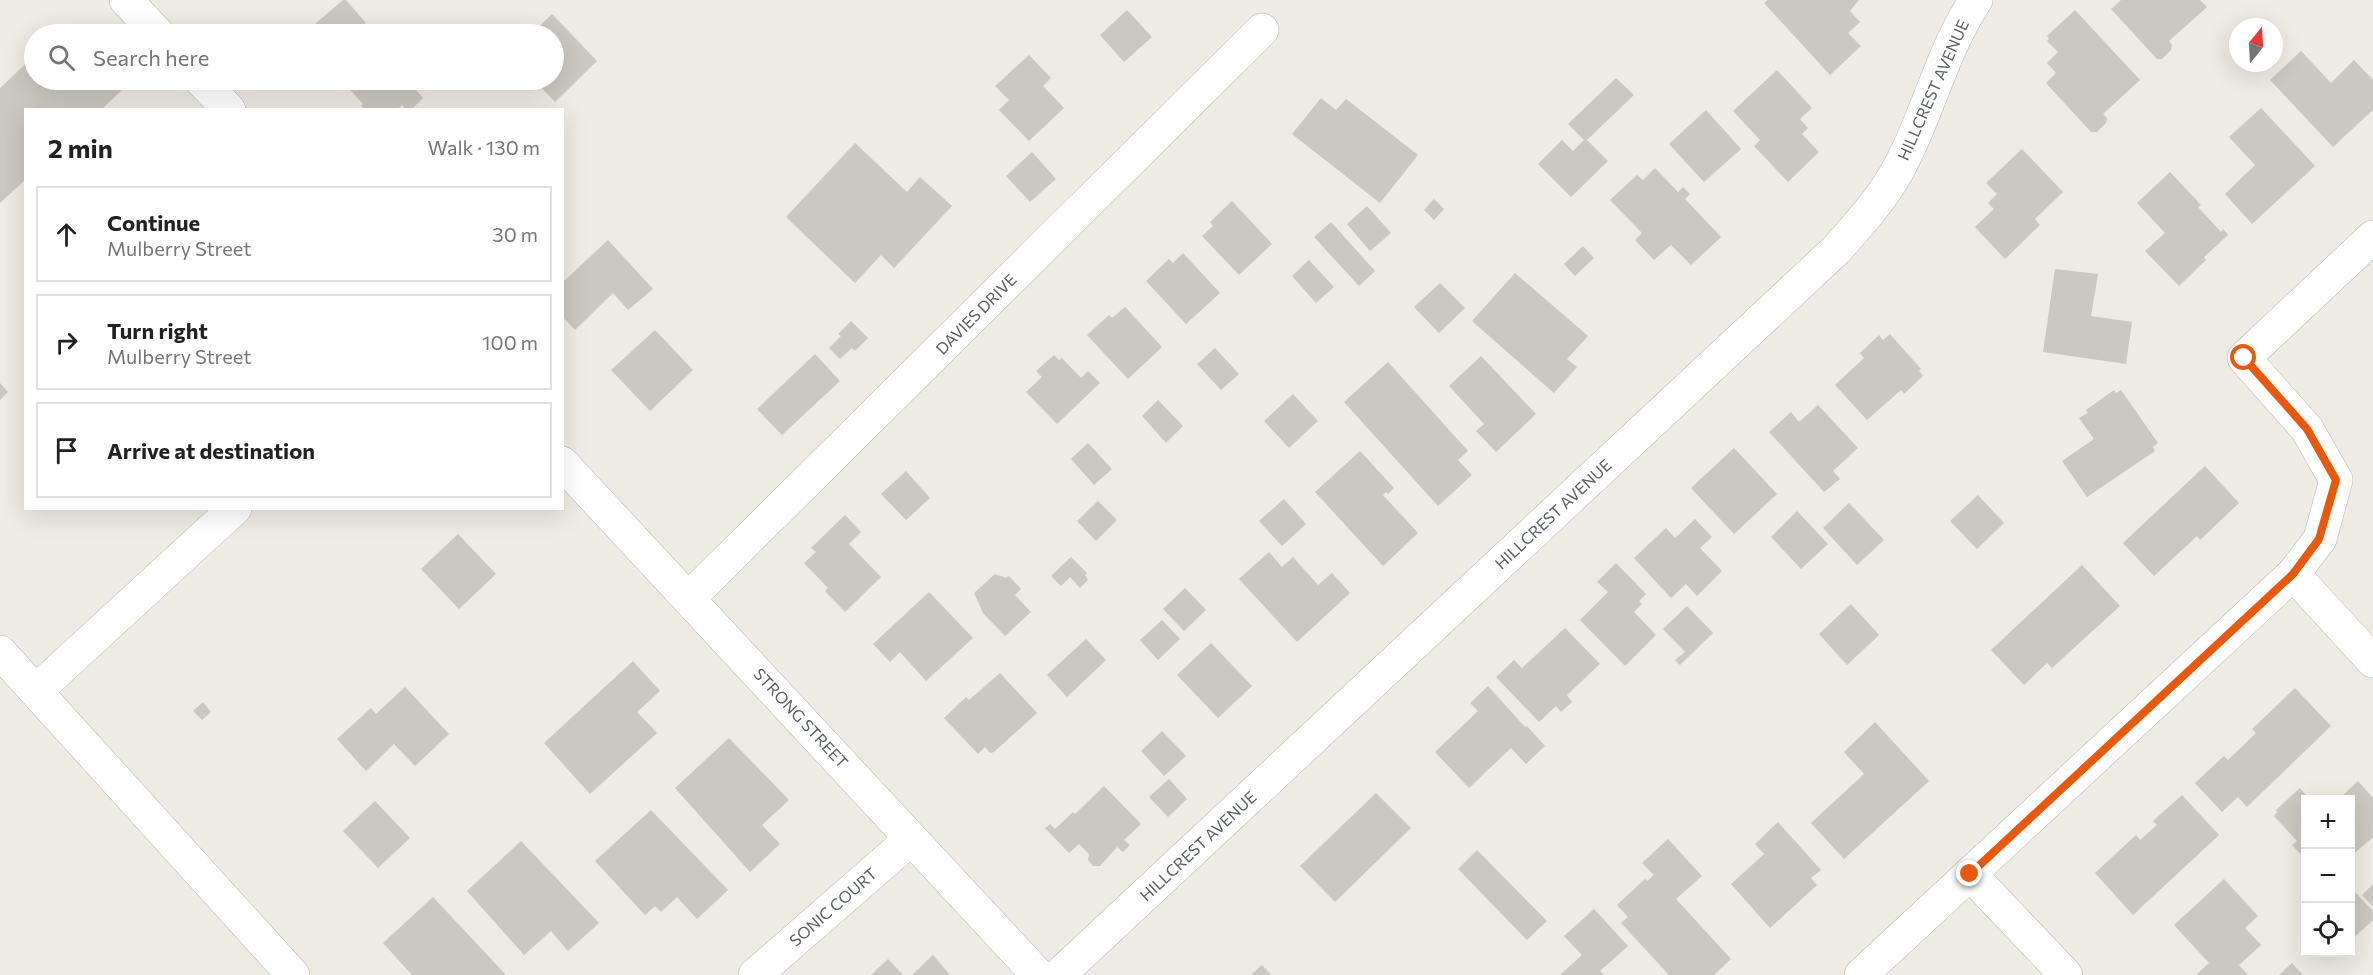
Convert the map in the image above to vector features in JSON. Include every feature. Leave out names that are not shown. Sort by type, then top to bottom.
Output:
[{"type":"street","points":[[126,0],[149,24]]},
{"type":"street","name":"HILLCREST AVENUE","points":[[1059,975],[1836,250],[1875,204],[1901,165],[1962,21],[1976,0]]},
{"type":"street","name":"DAVIES DRIVE","points":[[690,597],[1262,30]]},
{"type":"street","points":[[210,90],[227,108]]},
{"type":"street","points":[[1861,975],[2293,574],[2319,539],[2336,480],[2307,429],[2244,358],[2373,237]]},
{"type":"street","name":"STRONG STREET","points":[[564,465],[690,597],[1038,975]]},
{"type":"street","points":[[36,691],[233,510]]},
{"type":"street","points":[[2293,574],[2373,660]]},
{"type":"street","points":[[0,652],[293,975]]},
{"type":"street","name":"SONIC COURT","points":[[755,975],[911,839]]},
{"type":"street","points":[[1970,874],[2066,975]]},
{"type":"building","points":[[343,0],[346,0],[366,23],[365,24],[315,24]]},
{"type":"building","points":[[1768,0],[1859,0],[1850,11],[1860,22],[1848,33],[1861,46],[1830,75],[1764,3]]},
{"type":"building","points":[[2121,0],[2200,0],[2207,7],[2169,41],[2172,45],[2171,50],[2162,59],[2157,59],[2111,9]]},
{"type":"building","points":[[1127,10],[1152,37],[1124,62],[1100,35]]},
{"type":"building","points":[[2075,10],[2140,80],[2103,114],[2107,118],[2106,123],[2097,132],[2091,132],[2046,83],[2056,73],[2047,63],[2058,52],[2047,41],[2049,39],[2047,36]]},
{"type":"building","points":[[552,14],[562,24],[542,24]]},
{"type":"building","points":[[564,27],[597,61],[555,102],[544,90],[564,90]]},
{"type":"building","points":[[2301,51],[2331,83],[2354,60],[2373,80],[2373,110],[2333,147],[2270,80],[2279,72],[2283,72],[2283,68]]},
{"type":"building","points":[[1029,55],[1051,78],[1043,86],[1064,108],[1029,141],[999,110],[1009,100],[995,86]]},
{"type":"building","points":[[24,65],[24,90],[121,91],[103,108],[24,108],[24,181],[0,203],[0,88]]},
{"type":"building","points":[[1777,70],[1812,108],[1800,119],[1808,128],[1802,134],[1819,152],[1788,182],[1754,146],[1760,140],[1733,111]]},
{"type":"building","points":[[1616,78],[1634,95],[1587,140],[1608,161],[1571,197],[1538,164],[1562,140],[1573,151],[1584,140],[1568,124]]},
{"type":"building","points":[[350,90],[416,90],[423,98],[413,108],[404,108],[402,105],[399,108],[363,108],[361,106],[363,104]]},
{"type":"building","points":[[1321,98],[1336,110],[1346,99],[1418,155],[1380,203],[1292,134]]},
{"type":"building","points":[[2261,108],[2315,166],[2252,224],[2225,194],[2255,165],[2229,137]]},
{"type":"building","points":[[1706,110],[1741,149],[1704,182],[1669,144]]},
{"type":"building","points":[[855,143],[907,192],[920,177],[952,206],[894,268],[881,255],[855,283],[786,217]]},
{"type":"building","points":[[2022,149],[2063,192],[2035,219],[2040,225],[2005,259],[1975,227],[1994,209],[1988,203],[1997,194],[1986,183]]},
{"type":"building","points":[[1032,152],[1056,179],[1030,202],[1006,176]]},
{"type":"building","points":[[1655,168],[1678,192],[1683,187],[1690,194],[1685,199],[1721,237],[1691,265],[1671,245],[1654,260],[1635,240],[1642,233],[1610,200],[1637,175],[1643,180]]},
{"type":"building","points":[[2170,172],[2201,205],[2198,207],[2221,232],[2223,229],[2228,235],[2204,257],[2206,260],[2179,286],[2145,251],[2165,233],[2137,203]]},
{"type":"building","points":[[1434,199],[1444,209],[1434,220],[1424,210]]},
{"type":"building","points":[[1232,201],[1272,244],[1239,275],[1202,236],[1213,226],[1210,222]]},
{"type":"building","points":[[1367,206],[1391,233],[1370,251],[1347,224]]},
{"type":"building","points":[[1331,222],[1375,271],[1359,286],[1314,237]]},
{"type":"building","points":[[608,240],[653,289],[628,310],[613,293],[575,330],[564,318],[564,281]]},
{"type":"building","points":[[1583,246],[1594,258],[1575,276],[1564,264]]},
{"type":"building","points":[[1183,253],[1220,293],[1186,324],[1146,281],[1169,259],[1173,263]]},
{"type":"building","points":[[1309,260],[1334,287],[1316,303],[1292,276]]},
{"type":"building","points":[[2055,269],[2098,274],[2091,316],[2132,322],[2126,364],[2043,352]]},
{"type":"building","points":[[1515,273],[1588,336],[1567,359],[1577,367],[1554,393],[1472,321]]},
{"type":"building","points":[[1440,283],[1465,308],[1439,333],[1414,307]]},
{"type":"building","points":[[1125,307],[1162,347],[1128,379],[1087,335],[1109,315],[1112,318]]},
{"type":"building","points":[[851,321],[868,338],[855,351],[852,348],[840,359],[829,348],[841,336],[838,334]]},
{"type":"building","points":[[655,330],[693,370],[650,411],[611,370]]},
{"type":"building","points":[[1890,334],[1921,369],[1919,371],[1923,376],[1904,394],[1901,390],[1867,420],[1835,385],[1864,358],[1860,353],[1879,335],[1883,340]]},
{"type":"building","points":[[1215,348],[1239,374],[1221,390],[1197,364]]},
{"type":"building","points":[[815,354],[840,381],[782,435],[757,409]]},
{"type":"building","points":[[1054,355],[1059,360],[1062,358],[1081,378],[1088,371],[1100,383],[1057,424],[1026,392],[1042,377],[1036,371]]},
{"type":"building","points":[[1481,356],[1536,414],[1496,452],[1476,431],[1484,424],[1449,386]]},
{"type":"building","points":[[1388,362],[1468,451],[1458,460],[1472,475],[1438,506],[1344,402]]},
{"type":"building","points":[[0,383],[8,392],[0,400]]},
{"type":"building","points":[[2114,390],[2116,393],[2121,390],[2158,443],[2153,447],[2155,451],[2087,497],[2062,461],[2094,439],[2079,418],[2088,413],[2086,410]]},
{"type":"building","points":[[1293,394],[1318,421],[1289,448],[1264,421]]},
{"type":"building","points":[[1158,400],[1183,426],[1166,443],[1142,416]]},
{"type":"building","points":[[1818,405],[1858,448],[1833,471],[1840,479],[1824,492],[1769,432],[1791,412],[1799,422]]},
{"type":"building","points":[[1088,443],[1112,469],[1094,485],[1071,459]]},
{"type":"building","points":[[1734,448],[1777,494],[1734,534],[1691,488]]},
{"type":"building","points":[[1360,451],[1394,488],[1388,494],[1386,492],[1383,495],[1418,533],[1383,566],[1315,492]]},
{"type":"building","points":[[2205,466],[2239,503],[2200,540],[2197,536],[2154,576],[2123,543]]},
{"type":"building","points":[[906,471],[930,498],[906,520],[881,494]]},
{"type":"building","points":[[1978,495],[2004,523],[1977,549],[1950,521]]},
{"type":"building","points":[[1284,499],[1306,524],[1282,546],[1259,521]]},
{"type":"building","points":[[1098,501],[1117,520],[1096,541],[1077,521]]},
{"type":"building","points":[[1849,503],[1884,540],[1857,565],[1823,528]]},
{"type":"building","points":[[1797,511],[1828,544],[1801,569],[1771,537]]},
{"type":"building","points":[[845,515],[861,532],[849,544],[881,577],[845,612],[825,591],[828,588],[804,563],[816,552],[811,548]]},
{"type":"building","points":[[1695,519],[1712,537],[1700,548],[1722,571],[1697,596],[1686,584],[1671,598],[1634,558],[1666,528],[1675,538]]},
{"type":"building","points":[[458,534],[496,574],[459,609],[421,569]]},
{"type":"building","points":[[1269,552],[1282,567],[1293,557],[1318,585],[1332,573],[1350,593],[1297,642],[1239,579]]},
{"type":"building","points":[[1071,557],[1087,573],[1085,575],[1088,580],[1080,588],[1070,577],[1061,586],[1051,576]]},
{"type":"building","points":[[1616,563],[1646,594],[1639,601],[1642,604],[1634,612],[1656,635],[1625,666],[1580,620],[1608,592],[1597,582]]},
{"type":"building","points":[[2082,565],[2120,606],[2052,668],[2047,663],[2024,685],[1991,650]]},
{"type":"building","points":[[995,574],[1006,578],[1009,576],[1021,589],[1015,595],[1031,612],[1005,636],[983,613],[974,593]]},
{"type":"building","points":[[1185,588],[1206,610],[1184,631],[1163,609]]},
{"type":"building","points":[[929,592],[973,638],[926,681],[900,652],[890,662],[873,644]]},
{"type":"building","points":[[1851,604],[1879,635],[1847,665],[1819,634]]},
{"type":"building","points":[[1687,606],[1713,633],[1680,665],[1675,660],[1685,652],[1663,629]]},
{"type":"building","points":[[1162,620],[1180,639],[1158,660],[1140,640]]},
{"type":"building","points":[[1565,628],[1600,664],[1567,695],[1572,702],[1561,712],[1556,706],[1539,722],[1496,677],[1514,660],[1522,668]]},
{"type":"building","points":[[1086,639],[1106,660],[1067,697],[1047,675]]},
{"type":"building","points":[[1211,643],[1252,686],[1218,718],[1177,675]]},
{"type":"building","points":[[633,661],[660,691],[637,712],[657,733],[590,794],[544,743]]},
{"type":"building","points":[[1000,673],[1037,713],[994,752],[990,753],[985,747],[978,754],[944,718],[966,697],[969,700]]},
{"type":"building","points":[[1488,686],[1545,746],[1526,764],[1511,748],[1469,788],[1435,752],[1478,711],[1470,703]]},
{"type":"building","points":[[405,687],[449,734],[415,766],[394,744],[366,771],[337,739],[371,708],[376,714]]},
{"type":"building","points":[[2295,688],[2331,726],[2247,807],[2238,797],[2222,812],[2195,783],[2224,756],[2228,760],[2256,733],[2252,729]]},
{"type":"building","points":[[203,702],[211,712],[202,720],[193,711]]},
{"type":"building","points":[[1875,722],[1929,781],[1844,859],[1811,823],[1864,774],[1844,752]]},
{"type":"building","points":[[1162,731],[1186,756],[1164,776],[1141,751]]},
{"type":"building","points":[[729,738],[789,800],[762,825],[780,844],[750,872],[675,788]]},
{"type":"building","points":[[1169,779],[1187,799],[1168,817],[1149,797]]},
{"type":"building","points":[[2358,781],[2373,798],[2373,837],[2355,853],[2355,795],[2343,795]]},
{"type":"building","points":[[1104,786],[1141,824],[1124,840],[1130,845],[1123,852],[1117,847],[1100,866],[1093,866],[1088,860],[1089,854],[1079,844],[1069,853],[1045,828],[1050,824],[1055,829],[1073,812],[1075,814]]},
{"type":"building","points":[[2300,788],[2306,795],[2301,795],[2301,855],[2292,845],[2297,841],[2274,816],[2276,810]]},
{"type":"building","points":[[1376,793],[1411,828],[1335,902],[1300,866]]},
{"type":"building","points":[[2182,795],[2219,835],[2133,915],[2095,873],[2136,835],[2140,840],[2157,825],[2153,821]]},
{"type":"building","points":[[375,801],[410,838],[378,868],[343,831]]},
{"type":"building","points":[[651,810],[728,890],[697,919],[677,897],[661,912],[655,906],[645,915],[595,861]]},
{"type":"building","points":[[1778,822],[1821,870],[1811,878],[1817,885],[1770,928],[1731,884],[1764,854],[1755,844]]},
{"type":"building","points":[[1668,839],[1702,876],[1676,899],[1731,959],[1714,975],[1669,975],[1621,923],[1628,917],[1617,905],[1645,879],[1647,881],[1654,875],[1642,863]]},
{"type":"building","points":[[521,841],[599,923],[568,951],[551,931],[524,955],[467,891]]},
{"type":"building","points":[[1477,850],[1547,921],[1527,940],[1458,869]]},
{"type":"building","points":[[2224,879],[2258,916],[2245,928],[2261,945],[2239,965],[2248,975],[2196,975],[2209,963],[2174,925]]},
{"type":"building","points":[[2373,884],[2373,907],[2362,895]]},
{"type":"building","points":[[2355,892],[2373,911],[2373,920],[2355,936]]},
{"type":"building","points":[[433,897],[506,975],[412,975],[383,943]]},
{"type":"building","points":[[1594,909],[1628,946],[1600,971],[1604,975],[1560,975],[1582,955],[1564,936]]},
{"type":"building","points":[[933,955],[950,975],[912,975]]},
{"type":"building","points":[[888,959],[903,975],[871,975]]},
{"type":"building","points":[[2292,963],[2303,975],[2279,975]]},
{"type":"building","points":[[1262,965],[1271,975],[1251,975]]},
{"type":"route","points":[[1970,874],[2293,574],[2319,539],[2336,480],[2307,429],[2244,358]]}]
